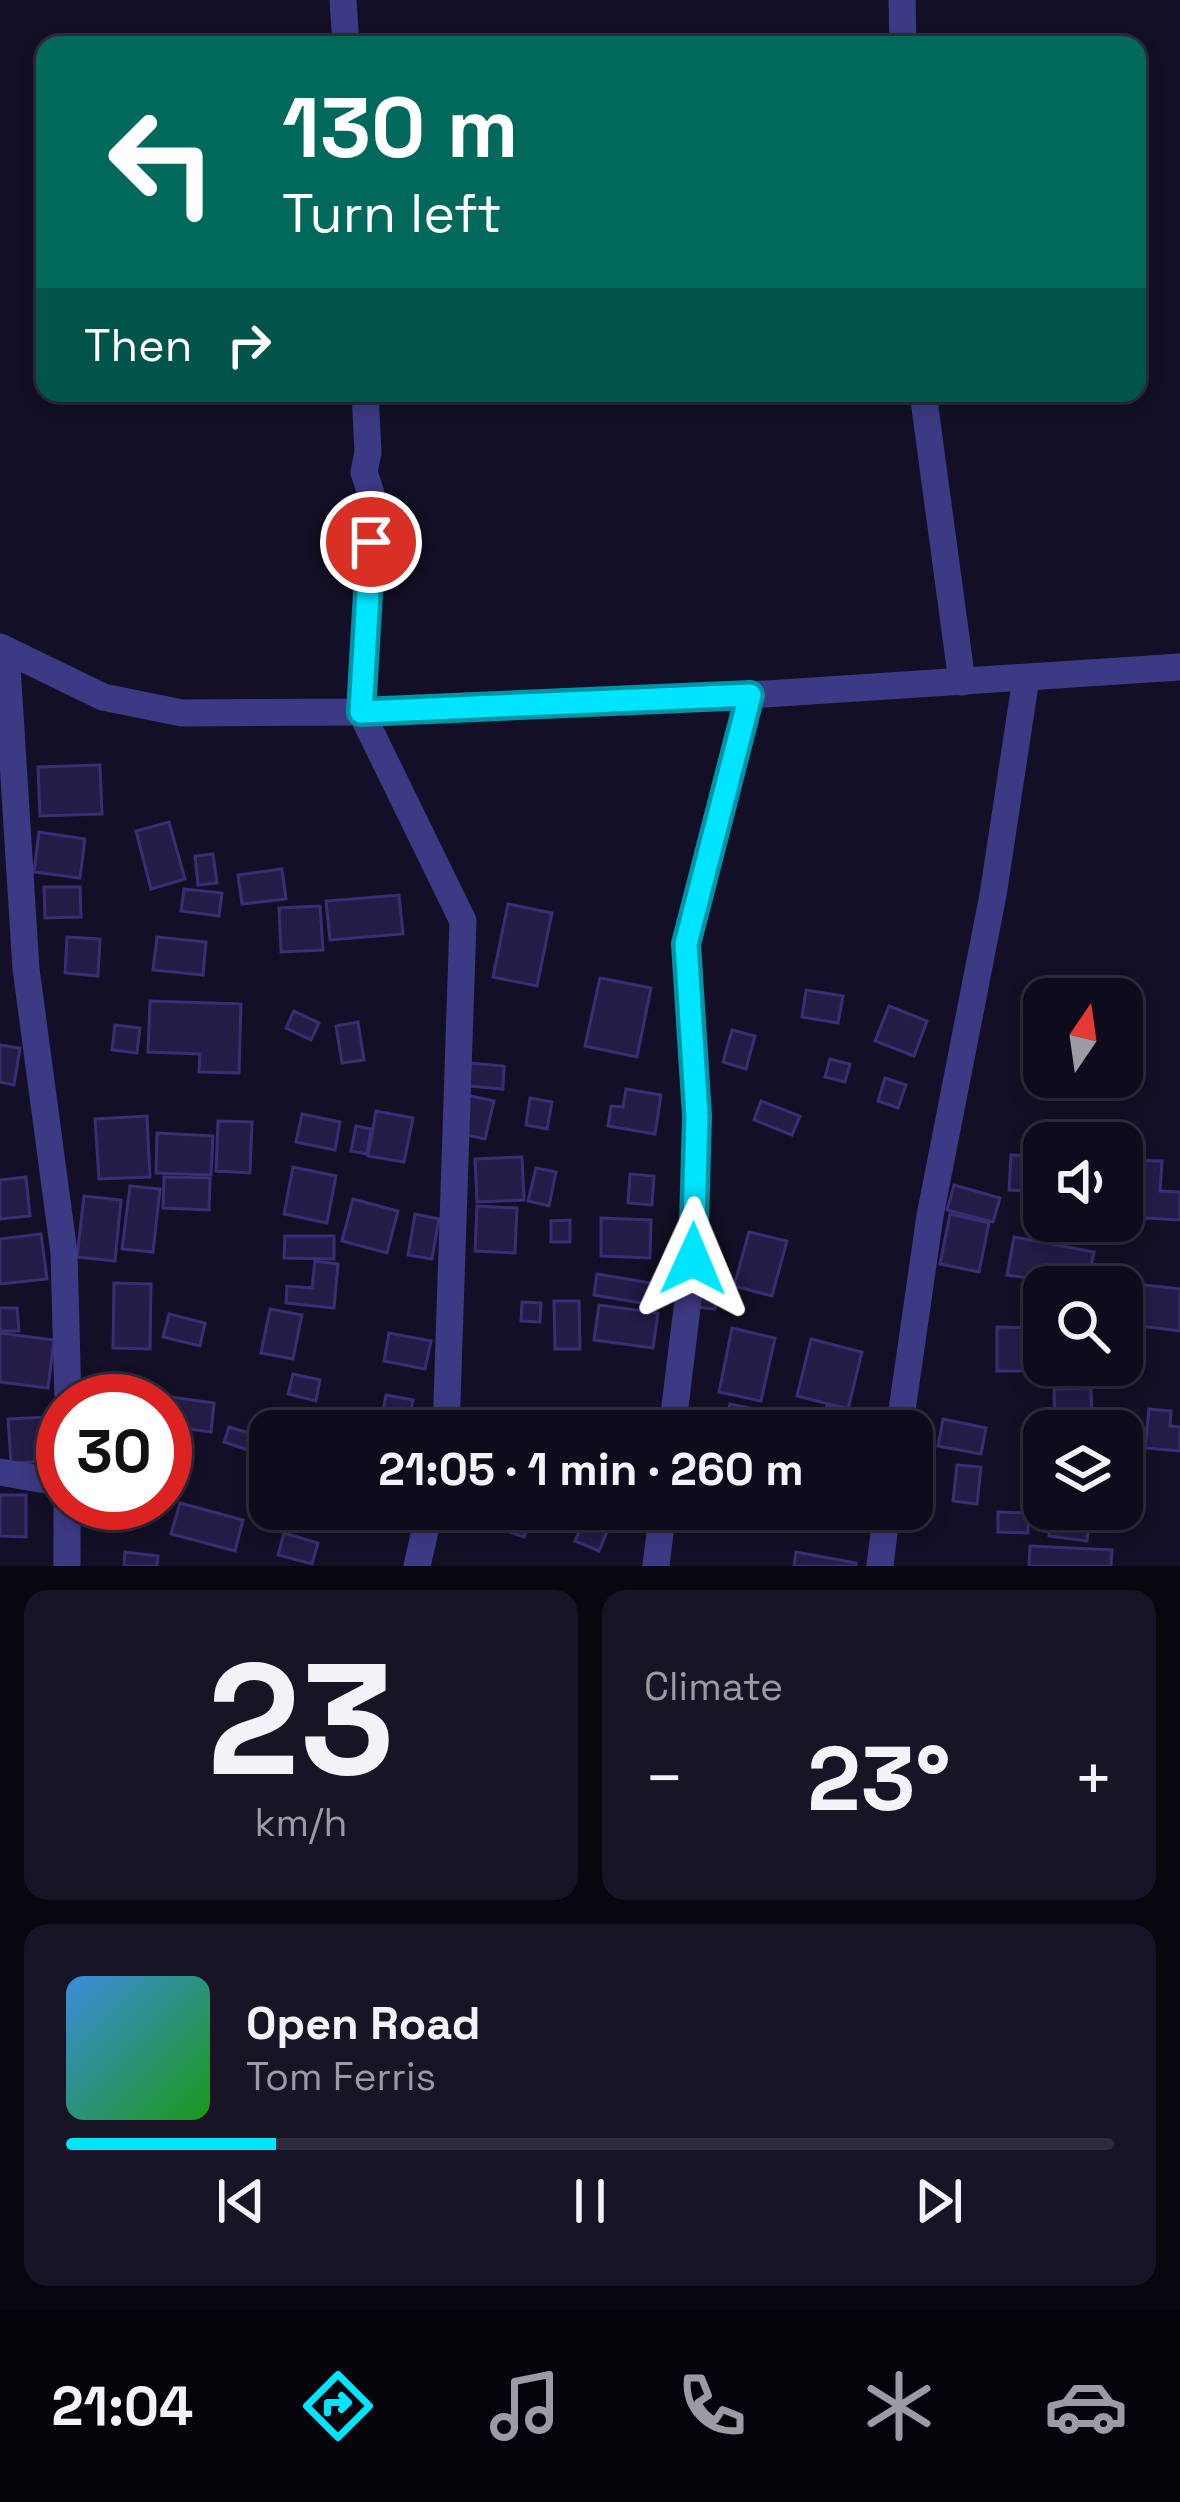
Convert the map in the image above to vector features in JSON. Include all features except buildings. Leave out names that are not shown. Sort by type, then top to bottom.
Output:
[{"type":"street","points":[[343,0],[345,36]]},
{"type":"street","points":[[902,0],[903,36]]},
{"type":"street","points":[[365,402],[364,472],[373,500],[361,712],[463,921],[447,1410]]},
{"type":"street","points":[[924,402],[962,682]]},
{"type":"street","points":[[3,648],[103,697],[182,713],[361,712],[750,695],[1180,668]]},
{"type":"street","points":[[3,648],[26,968],[64,1253],[67,1374]]},
{"type":"street","points":[[902,1410],[930,1216],[994,895],[1027,678]]},
{"type":"street","points":[[675,1410],[693,1259],[697,1116],[686,944],[750,695]]},
{"type":"street","points":[[0,1472],[36,1478]]},
{"type":"street","points":[[67,1530],[67,1566]]},
{"type":"street","points":[[417,1566],[425,1530]]},
{"type":"street","points":[[656,1566],[660,1530]]},
{"type":"street","points":[[880,1566],[884,1530]]},
{"type":"route","points":[[371,542],[361,712],[750,695],[686,944],[697,1116],[693,1259]]}]
